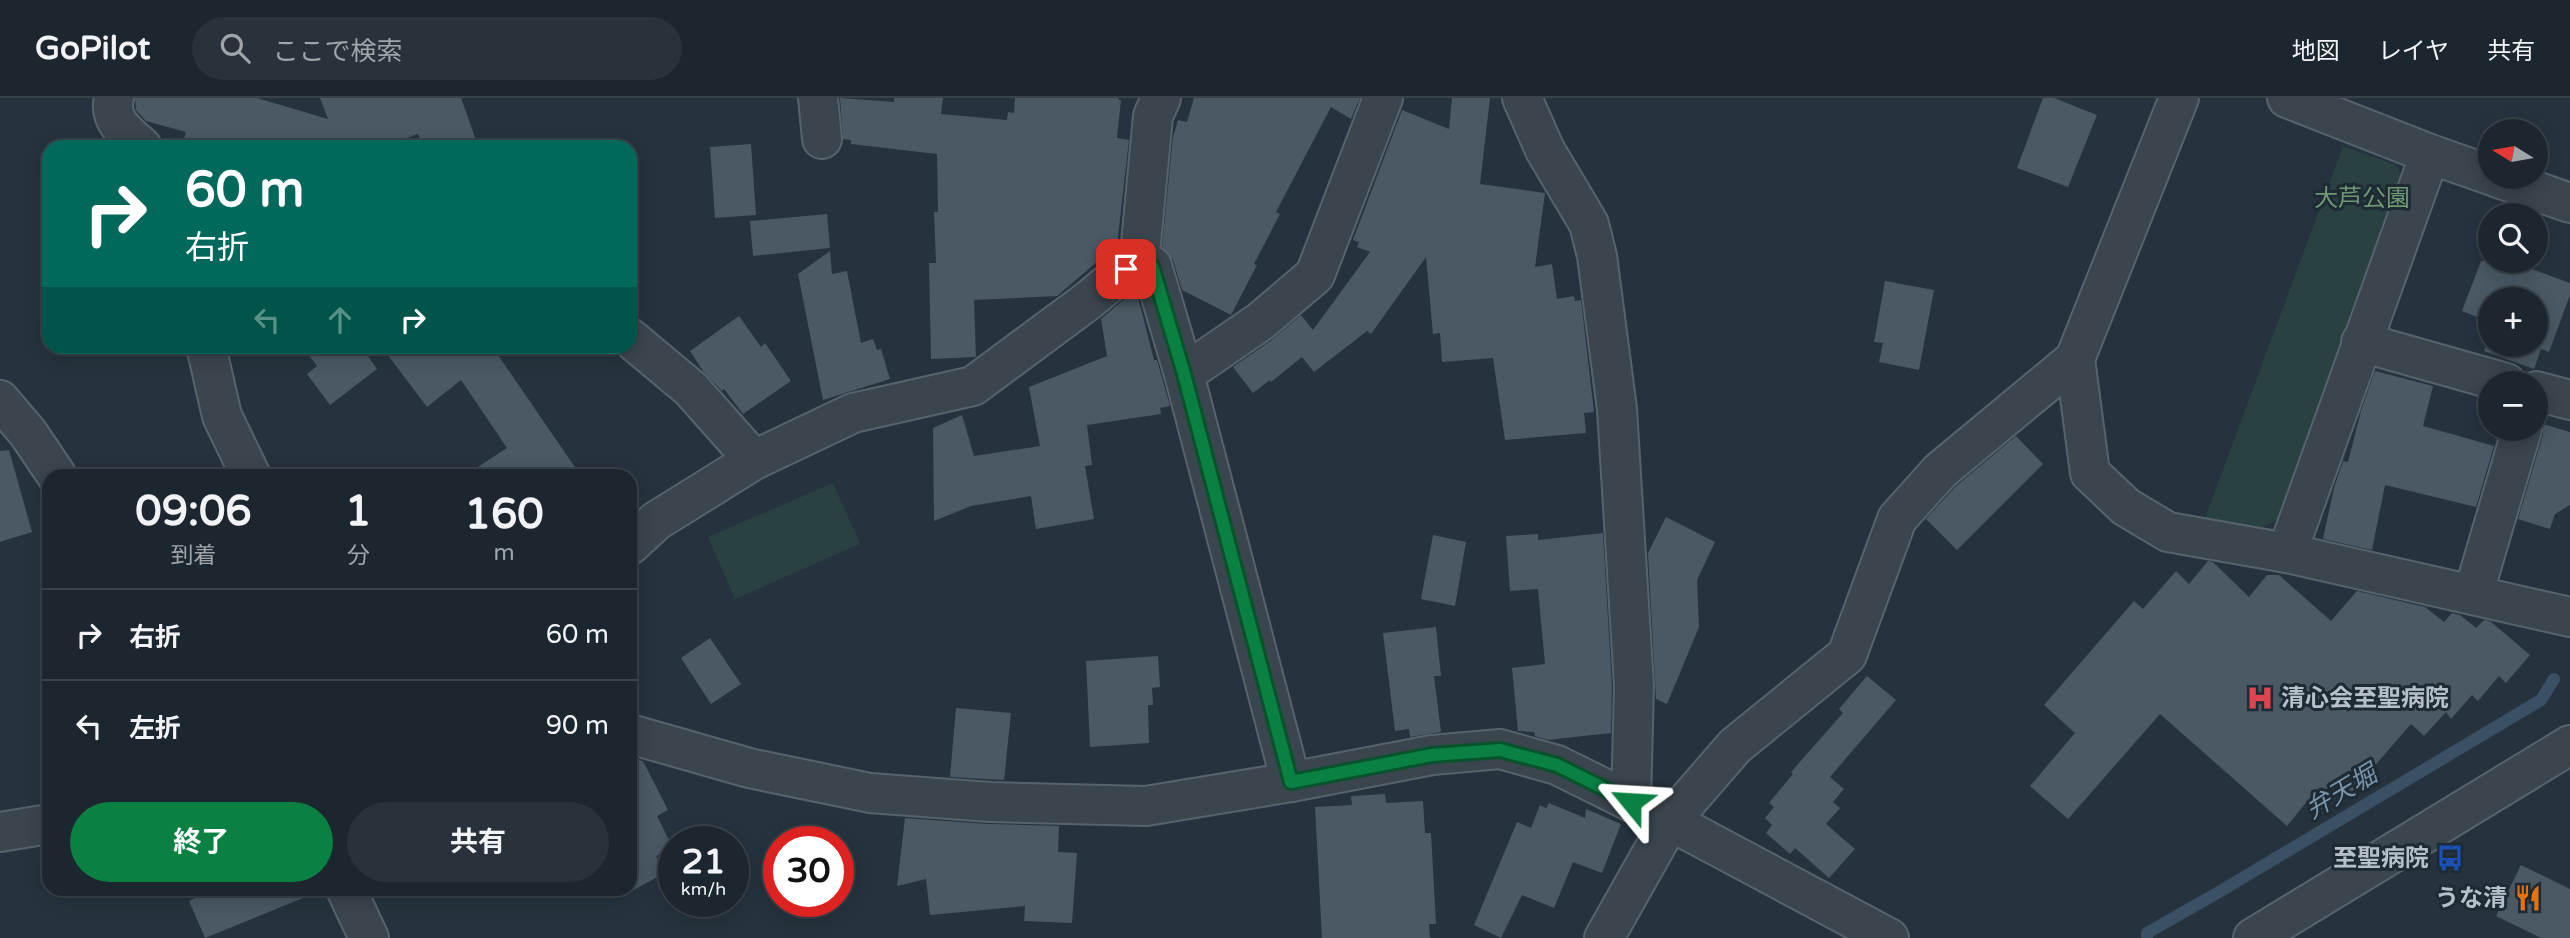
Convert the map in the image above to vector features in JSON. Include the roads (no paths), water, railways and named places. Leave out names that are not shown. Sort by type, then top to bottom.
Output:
[{"type":"street","points":[[114,98],[112,104],[118,127],[134,140]]},
{"type":"street","points":[[818,98],[822,139]]},
{"type":"street","points":[[637,539],[656,522],[754,460],[853,413],[972,386],[1089,300],[1126,269],[1137,256],[1141,243],[1153,116],[1161,98]]},
{"type":"street","points":[[1184,374],[1261,321],[1315,275],[1382,98]]},
{"type":"street","points":[[1522,98],[1545,150],[1588,224],[1597,256],[1618,409],[1634,686],[1631,802]]},
{"type":"street","points":[[1604,938],[1670,821],[1735,746],[1847,655],[1897,519],[1940,471],[2075,359],[2179,98]]},
{"type":"street","points":[[2287,98],[2478,171]]},
{"type":"street","points":[[2287,552],[2430,154]]},
{"type":"street","points":[[2530,189],[2570,203]]},
{"type":"street","points":[[1137,256],[1152,266],[1184,374],[1291,782]]},
{"type":"street","points":[[2361,342],[2478,375]]},
{"type":"street","points":[[637,344],[691,389],[754,460]]},
{"type":"street","points":[[208,354],[222,416],[248,469]]},
{"type":"street","points":[[2075,359],[2090,473],[2126,507],[2168,531],[2287,552],[2570,617]]},
{"type":"street","points":[[2548,394],[2570,400]]},
{"type":"street","points":[[0,400],[28,433],[52,469]]},
{"type":"street","points":[[2473,594],[2518,441]]},
{"type":"street","points":[[637,736],[749,768],[870,793],[990,802],[1146,806],[1432,755],[1500,750],[1557,765],[1670,821],[1889,938]]},
{"type":"street","points":[[2253,938],[2570,745]]},
{"type":"street","points":[[0,832],[42,825]]},
{"type":"street","points":[[349,896],[369,938]]},
{"type":"waterway","name":"弁天堀","points":[[2147,938],[2147,933],[2541,700],[2554,679]]},
{"type":"place","name":"清心会至聖病院","points":[[2260,698]]},
{"type":"place","name":"至聖病院","points":[[2450,858]]},
{"type":"place","name":"うな清","points":[[2528,898]]},
{"type":"park label","name":"大芦公園","points":[[2362,198]]}]
